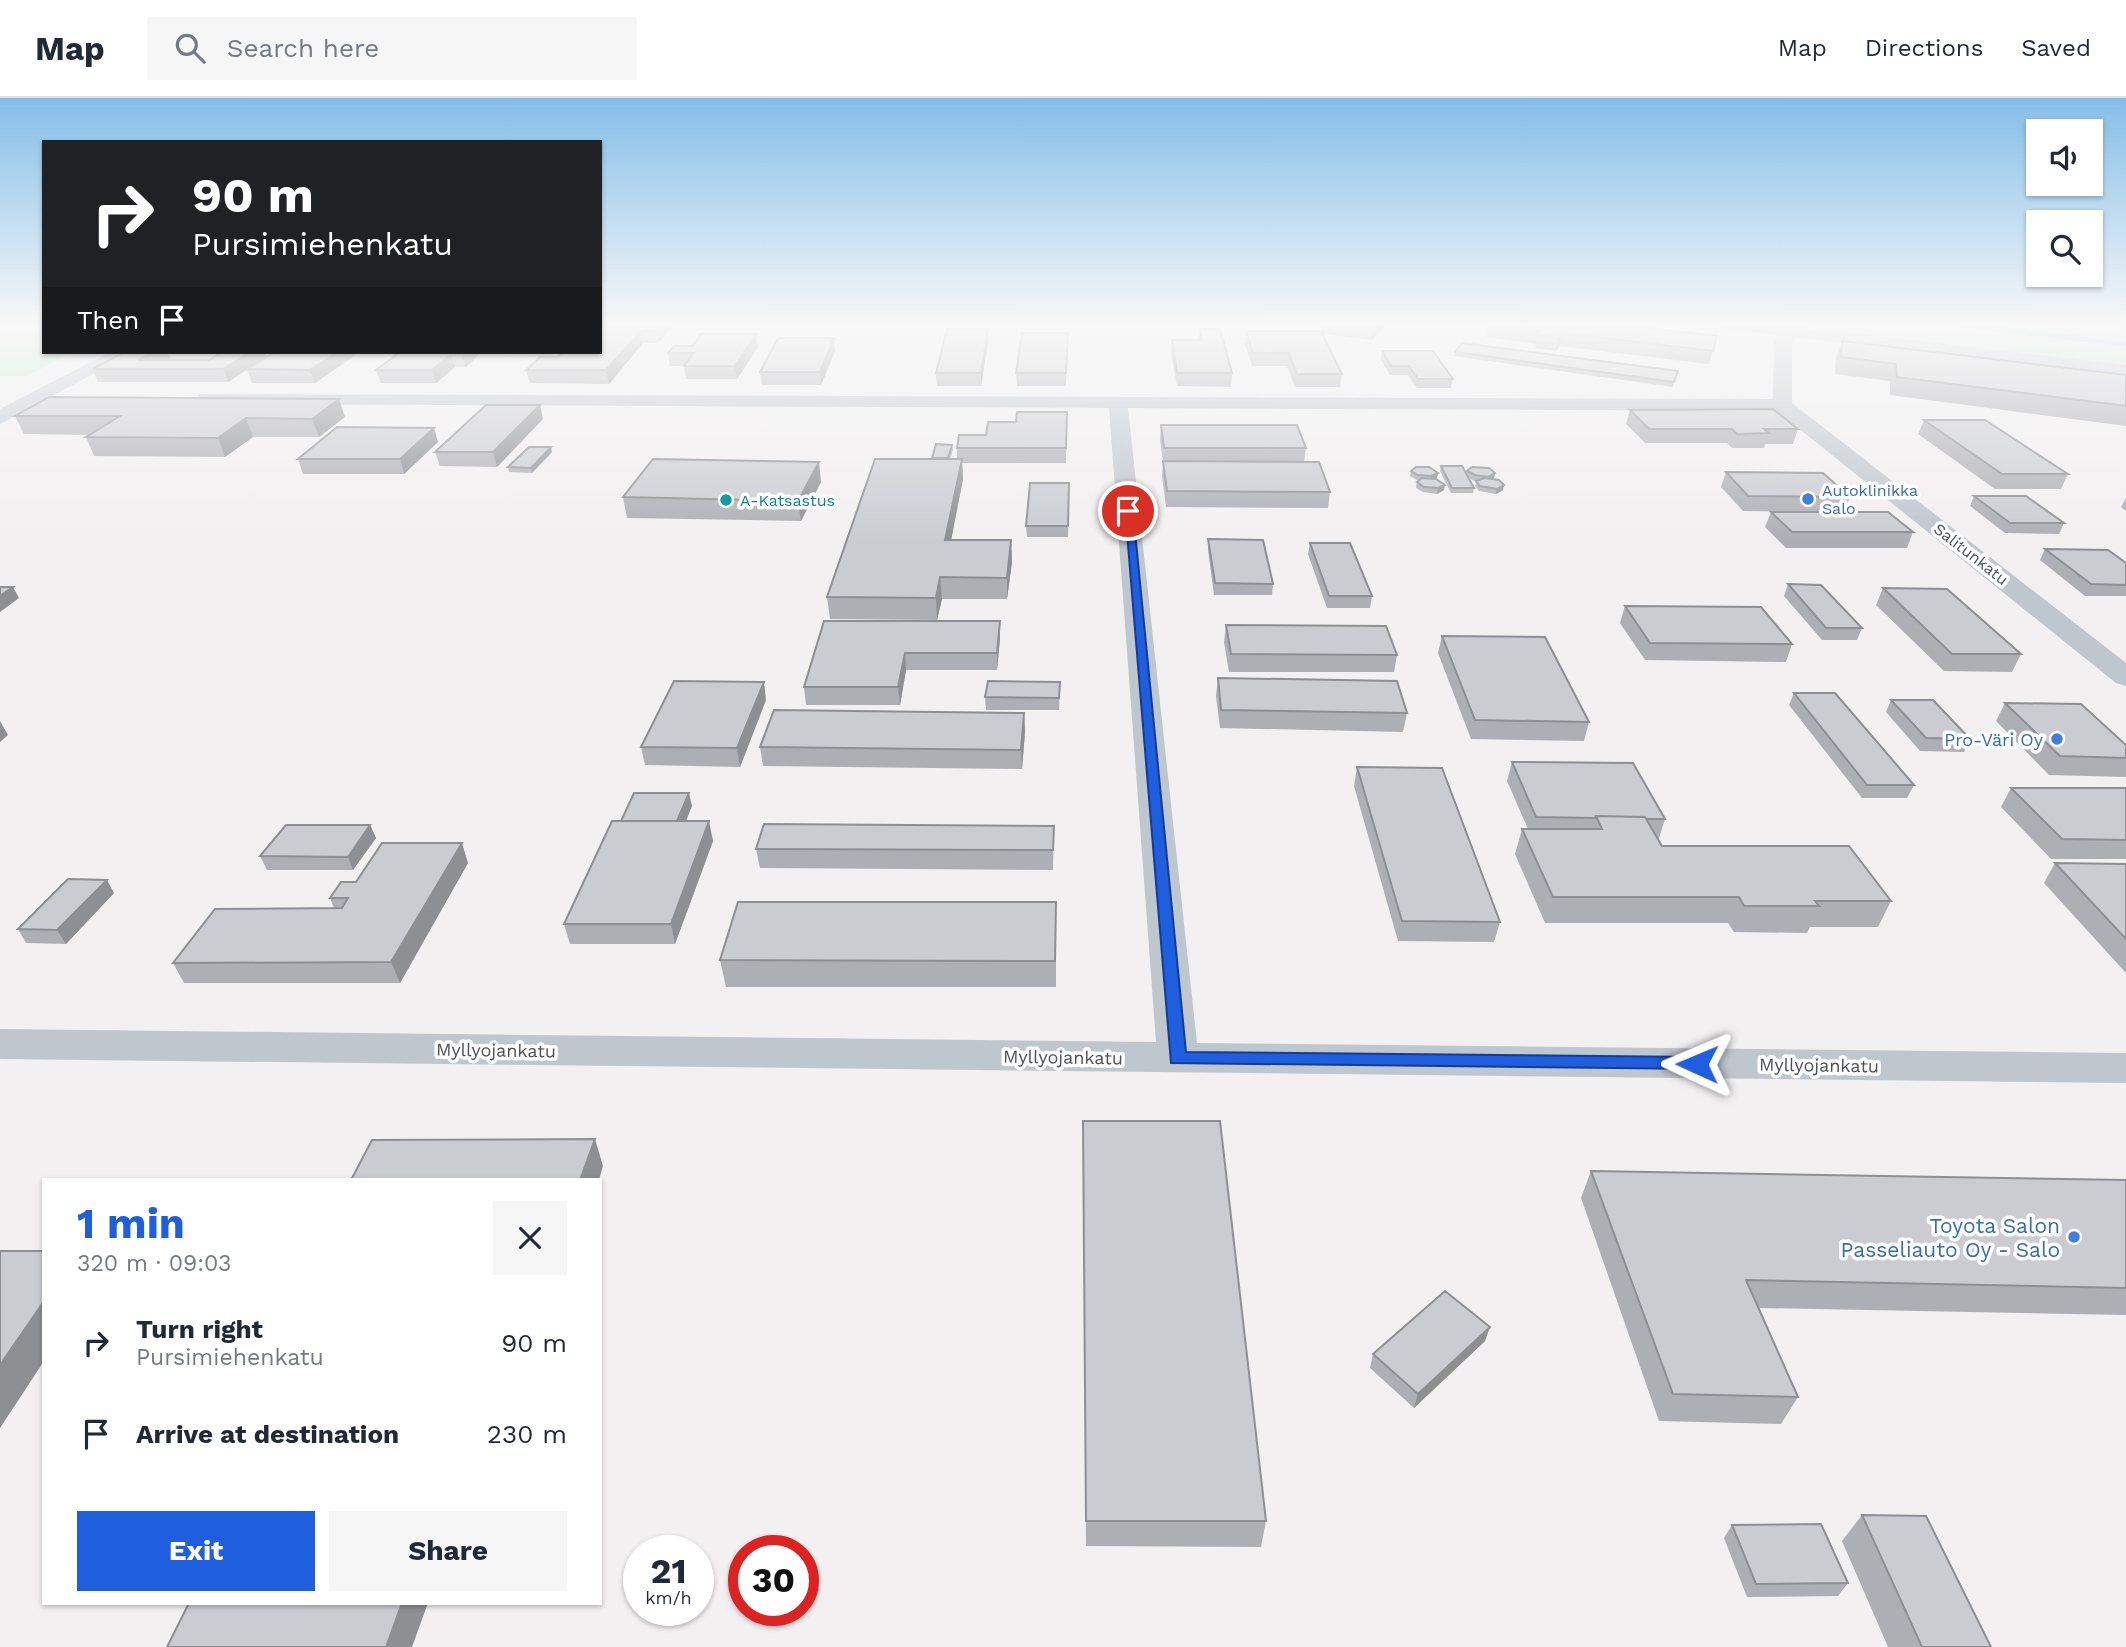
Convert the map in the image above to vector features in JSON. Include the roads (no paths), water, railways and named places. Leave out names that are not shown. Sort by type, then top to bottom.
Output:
[{"type":"main road","points":[[0,418],[41,396]]},
{"type":"street","points":[[190,398],[1782,405],[1782,396]]},
{"type":"street","points":[[38,398],[79,398]]},
{"type":"street","points":[[1118,402],[1178,1058]]},
{"type":"street","name":"Salitunkatu","points":[[1782,405],[2126,677]]},
{"type":"street","name":"Myllyojankatu","points":[[0,1044],[2126,1068]]},
{"type":"place","name":"Autoklinikka Salo","points":[[1808,499]]},
{"type":"place","name":"A-Katsastus","points":[[726,500]]},
{"type":"place","name":"Pro-Väri Oy","points":[[2057,739]]},
{"type":"place","name":"Toyota Salon Passeliauto Oy - Salo","points":[[2074,1237]]}]
